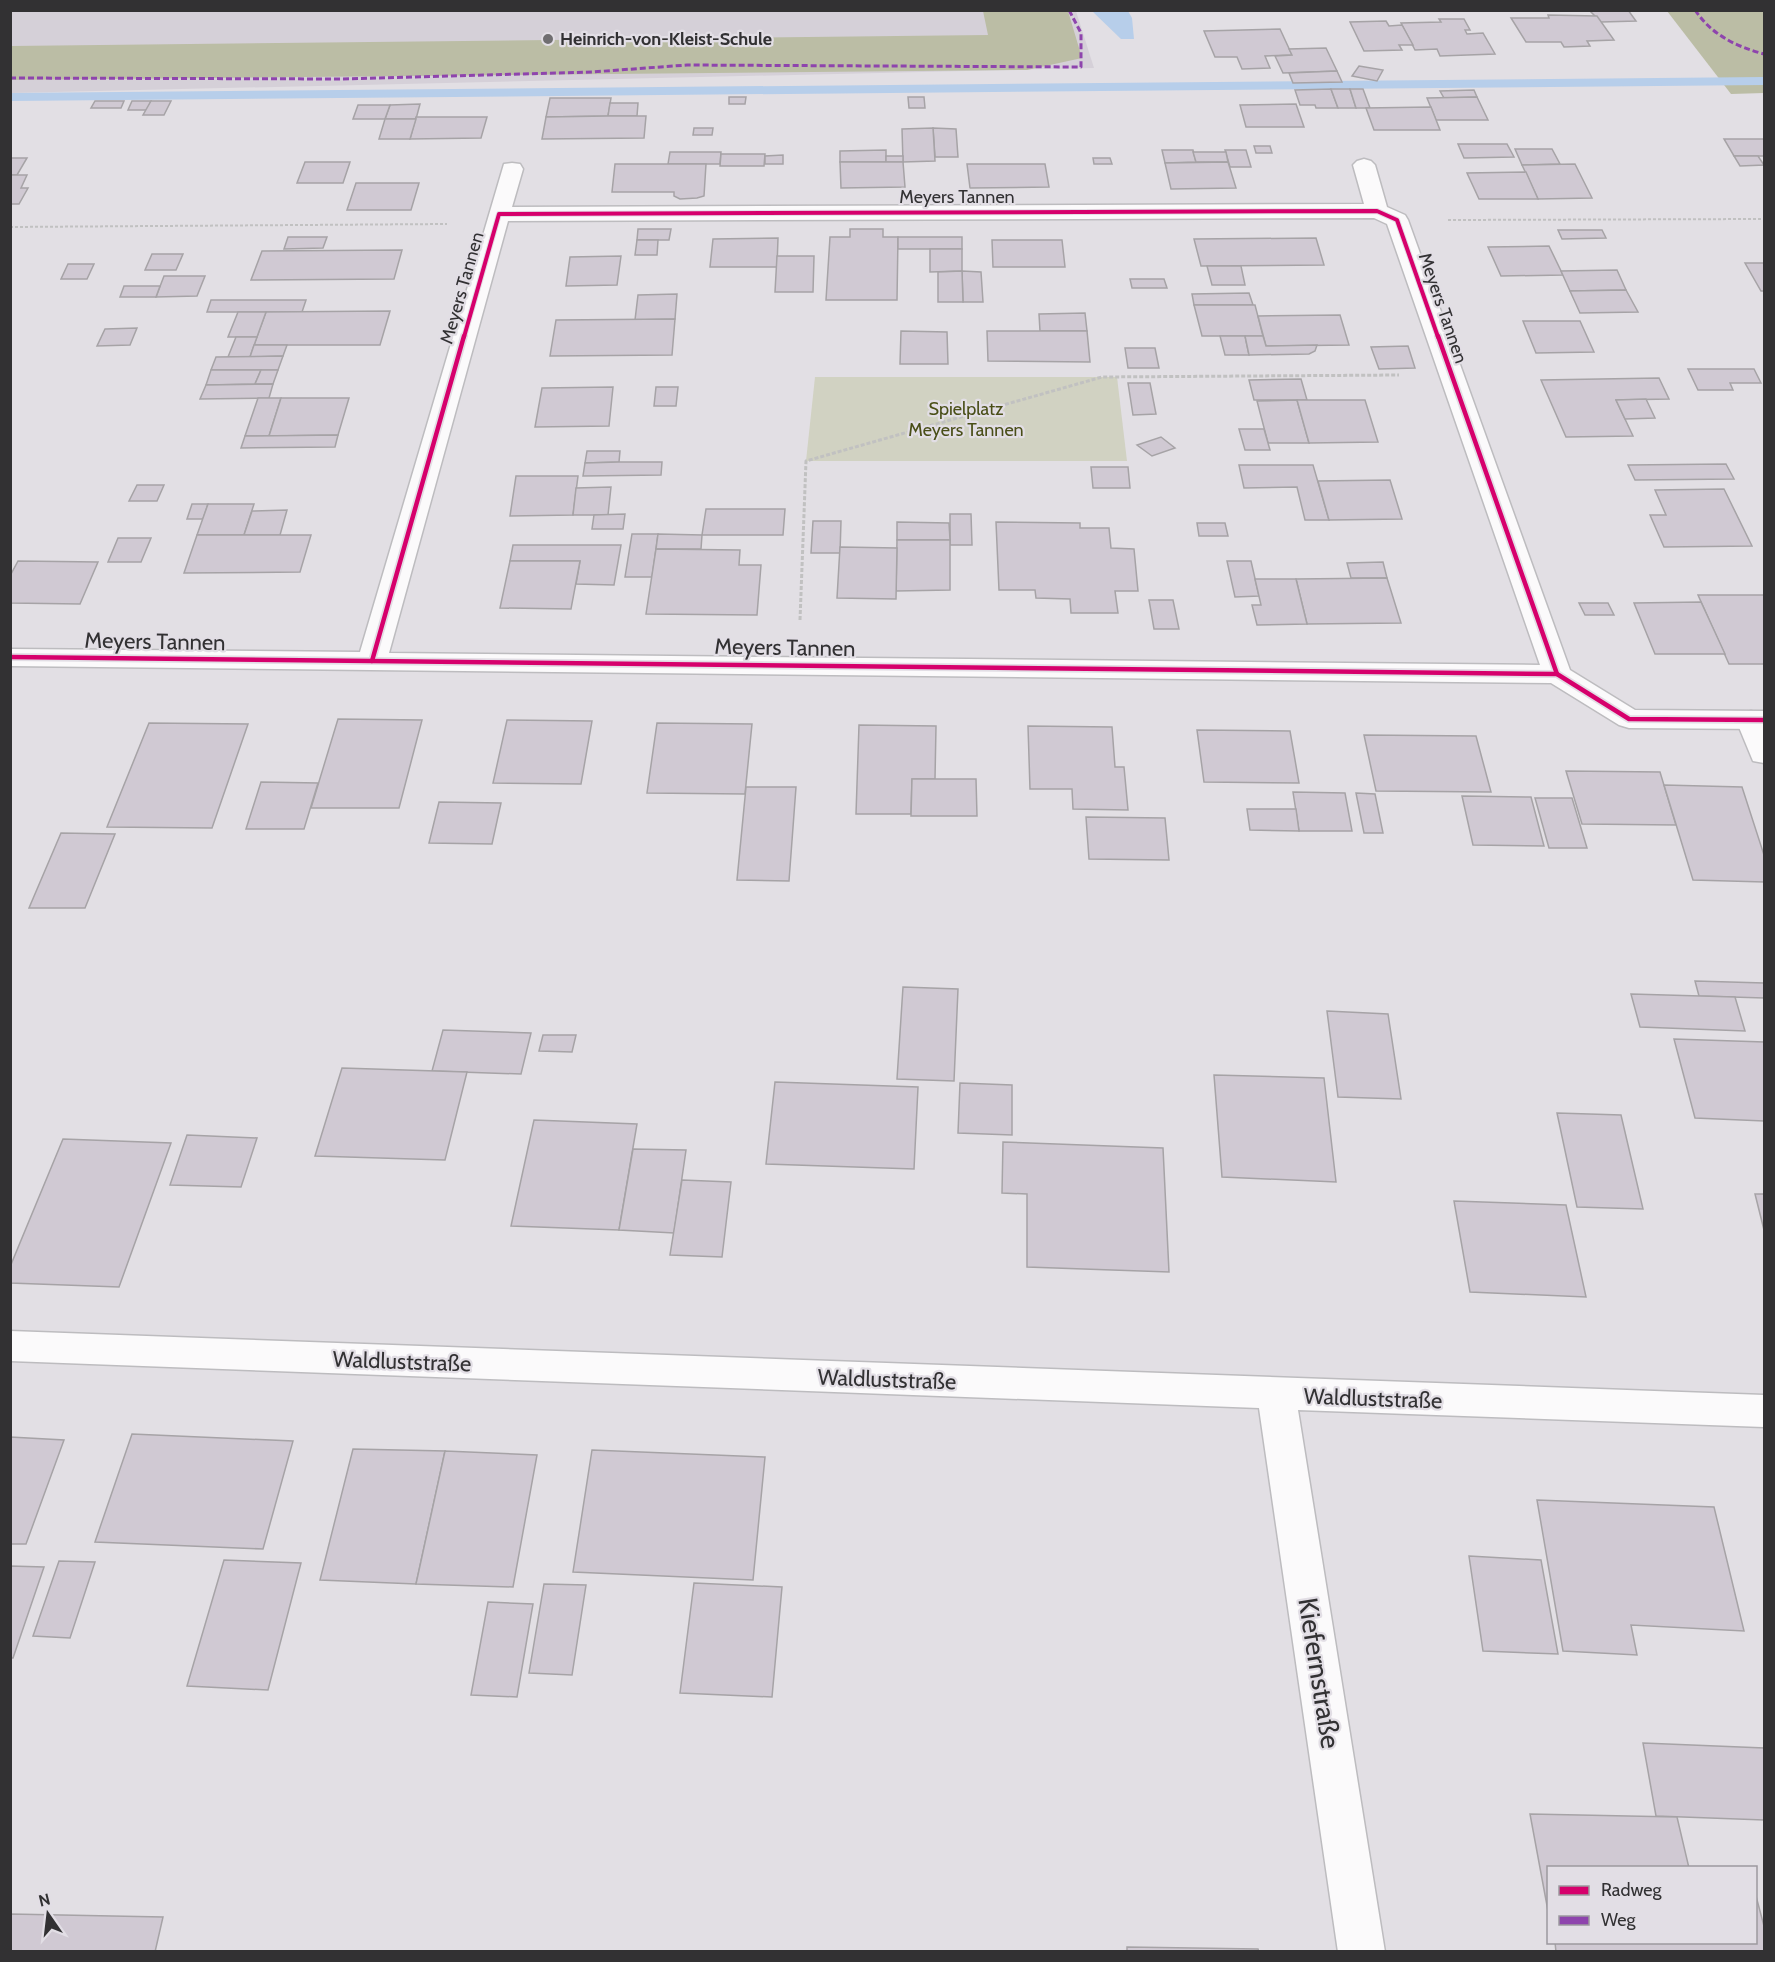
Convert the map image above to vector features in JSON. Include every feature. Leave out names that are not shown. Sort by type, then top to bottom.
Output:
[{"type":"street","name":"Meyers Tannen","points":[[10,657],[1557,674],[1451,375],[1387,215],[1364,165]]},
{"type":"street","name":"Meyers Tannen","points":[[372,661],[512,169]]},
{"type":"street","name":"Meyers Tannen","points":[[497,219],[1387,215]]},
{"type":"street","points":[[1557,674],[1629,719],[1758,720],[1764,754]]},
{"type":"street","name":"Waldluststraße","points":[[10,1346],[1764,1411]]},
{"type":"street","name":"Kiefernstraße","points":[[1276,1394],[1362,1952]]},
{"type":"path","points":[[1387,215],[1764,219]]},
{"type":"path","points":[[10,227],[497,219]]},
{"type":"path","points":[[799,665],[806,461],[1102,377],[1451,375]]},
{"type":"shaded area","name":"Heinrich-von-Kleist-Schule","points":[[10,11],[1076,11],[1094,68],[11,93]]},
{"type":"green space","points":[[983,11],[1068,11],[1082,58],[1027,70],[11,80],[11,46],[988,35]]},
{"type":"green space","points":[[1667,11],[1764,11],[1764,93],[1731,94]]},
{"type":"green space","name":"Spielplatz Meyers Tannen","points":[[815,377],[1117,377],[1127,461],[806,461]]},
{"type":"water","points":[[1092,11],[1128,11],[1132,18],[1134,39],[1121,39]]},
{"type":"building","points":[[1589,10],[1628,10],[1636,21],[1601,22]]},
{"type":"building","points":[[1548,15],[1597,16],[1614,40],[1587,41],[1590,46],[1564,47],[1561,42],[1526,42],[1511,18],[1549,18]]},
{"type":"building","points":[[1439,19],[1464,19],[1470,30],[1465,30],[1467,34],[1483,33],[1495,54],[1440,56],[1437,49],[1415,50],[1401,23],[1441,22]]},
{"type":"building","points":[[1386,21],[1389,26],[1402,25],[1413,45],[1399,45],[1402,50],[1364,51],[1350,22]]},
{"type":"building","points":[[1280,29],[1292,55],[1265,56],[1270,68],[1242,69],[1237,57],[1215,57],[1204,31]]},
{"type":"building","points":[[1326,48],[1337,71],[1283,73],[1275,56],[1292,55],[1289,49]]},
{"type":"building","points":[[1359,66],[1383,70],[1377,81],[1352,76]]},
{"type":"building","points":[[1337,71],[1342,82],[1293,83],[1289,73]]},
{"type":"building","points":[[1331,89],[1338,108],[1300,105],[1295,90]]},
{"type":"building","points":[[1331,89],[1350,89],[1356,108],[1338,108]]},
{"type":"building","points":[[1350,89],[1363,89],[1370,108],[1356,108]]},
{"type":"building","points":[[1474,90],[1477,97],[1444,98],[1440,91]]},
{"type":"building","points":[[729,97],[746,97],[745,104],[729,104]]},
{"type":"building","points":[[908,97],[924,97],[925,108],[909,108]]},
{"type":"building","points":[[1477,97],[1488,120],[1436,120],[1427,98]]},
{"type":"building","points":[[550,98],[611,98],[608,116],[546,117]]},
{"type":"building","points":[[95,101],[124,101],[121,108],[91,108]]},
{"type":"building","points":[[132,101],[151,101],[147,110],[128,110]]},
{"type":"building","points":[[151,101],[171,101],[164,115],[143,115]]},
{"type":"building","points":[[610,103],[638,103],[637,116],[608,116]]},
{"type":"building","points":[[420,104],[416,119],[385,119],[390,105]]},
{"type":"building","points":[[1296,104],[1304,127],[1246,127],[1240,105]]},
{"type":"building","points":[[358,105],[390,105],[385,119],[353,119]]},
{"type":"building","points":[[1431,107],[1440,130],[1374,130],[1366,108]]},
{"type":"building","points":[[646,116],[644,138],[542,139],[546,117]]},
{"type":"building","points":[[416,117],[487,117],[481,138],[410,139]]},
{"type":"building","points":[[385,119],[416,119],[410,139],[379,139]]},
{"type":"building","points":[[694,128],[713,128],[712,135],[693,135]]},
{"type":"building","points":[[933,128],[956,129],[958,157],[935,157]]},
{"type":"building","points":[[933,128],[935,161],[903,162],[902,129]]},
{"type":"building","points":[[1724,139],[1764,139],[1764,156],[1734,156]]},
{"type":"building","points":[[1458,144],[1507,144],[1514,157],[1464,158]]},
{"type":"building","points":[[1254,146],[1270,146],[1272,153],[1256,153]]},
{"type":"building","points":[[1515,149],[1552,149],[1560,164],[1522,165]]},
{"type":"building","points":[[886,150],[886,162],[840,162],[840,151]]},
{"type":"building","points":[[1162,150],[1193,150],[1196,162],[1165,163]]},
{"type":"building","points":[[1225,150],[1246,150],[1251,167],[1230,167]]},
{"type":"building","points":[[670,152],[721,152],[720,164],[668,164]]},
{"type":"building","points":[[1193,152],[1226,152],[1228,162],[1196,162]]},
{"type":"building","points":[[721,154],[765,154],[764,166],[720,166]]},
{"type":"building","points":[[783,155],[783,164],[765,164],[765,156]]},
{"type":"building","points":[[886,156],[903,156],[903,162],[886,162]]},
{"type":"building","points":[[1734,156],[1758,156],[1764,165],[1740,166]]},
{"type":"building","points":[[10,158],[27,158],[17,175],[10,175]]},
{"type":"building","points":[[1093,158],[1110,158],[1112,164],[1094,164]]},
{"type":"building","points":[[305,162],[350,162],[343,183],[297,183]]},
{"type":"building","points":[[840,162],[903,162],[905,187],[841,188]]},
{"type":"building","points":[[1228,162],[1236,188],[1171,189],[1165,163]]},
{"type":"building","points":[[615,164],[706,164],[704,196],[680,199],[674,196],[674,192],[612,192]]},
{"type":"building","points":[[967,164],[1045,164],[1049,187],[970,188]]},
{"type":"building","points":[[1575,164],[1592,198],[1538,199],[1522,165]]},
{"type":"building","points":[[1526,172],[1538,199],[1479,199],[1467,173]]},
{"type":"building","points":[[10,175],[27,175],[21,188],[28,188],[19,204],[10,204]]},
{"type":"building","points":[[356,183],[419,183],[411,210],[347,210]]},
{"type":"building","points":[[638,229],[671,229],[669,240],[637,240]]},
{"type":"building","points":[[850,229],[883,229],[883,237],[898,237],[897,300],[826,300],[830,237],[850,237]]},
{"type":"building","points":[[1558,230],[1602,230],[1606,238],[1562,239]]},
{"type":"building","points":[[288,237],[327,237],[323,248],[284,249]]},
{"type":"building","points":[[898,237],[962,237],[962,249],[898,249]]},
{"type":"building","points":[[778,238],[777,267],[710,267],[713,239]]},
{"type":"building","points":[[1316,238],[1324,265],[1201,266],[1194,239]]},
{"type":"building","points":[[637,240],[658,240],[657,255],[635,255]]},
{"type":"building","points":[[992,240],[1062,240],[1065,267],[993,267]]},
{"type":"building","points":[[1549,246],[1563,275],[1501,276],[1488,247]]},
{"type":"building","points":[[930,249],[962,249],[962,271],[930,272]]},
{"type":"building","points":[[402,250],[394,279],[251,280],[262,251]]},
{"type":"building","points":[[152,254],[183,254],[176,270],[145,270]]},
{"type":"building","points":[[621,256],[617,285],[566,286],[570,257]]},
{"type":"building","points":[[777,256],[814,256],[813,292],[775,292]]},
{"type":"building","points":[[1745,263],[1764,263],[1764,291],[1761,291]]},
{"type":"building","points":[[68,264],[94,264],[87,279],[61,279]]},
{"type":"building","points":[[1207,266],[1241,266],[1245,285],[1212,285]]},
{"type":"building","points":[[1617,270],[1626,290],[1570,291],[1561,271]]},
{"type":"building","points":[[962,271],[981,272],[983,302],[963,302]]},
{"type":"building","points":[[962,271],[963,302],[938,302],[938,272]]},
{"type":"building","points":[[164,276],[205,276],[197,296],[156,297]]},
{"type":"building","points":[[1130,279],[1164,279],[1167,288],[1132,288]]},
{"type":"building","points":[[124,286],[160,286],[156,297],[120,297]]},
{"type":"building","points":[[1626,290],[1638,312],[1580,313],[1570,291]]},
{"type":"building","points":[[1249,293],[1253,305],[1194,305],[1192,294]]},
{"type":"building","points":[[677,294],[675,319],[635,320],[638,295]]},
{"type":"building","points":[[211,300],[306,300],[302,312],[207,312]]},
{"type":"building","points":[[1194,305],[1255,305],[1263,336],[1202,336]]},
{"type":"building","points":[[390,311],[380,345],[254,345],[266,312]]},
{"type":"building","points":[[238,312],[266,312],[257,337],[228,337]]},
{"type":"building","points":[[1085,313],[1087,331],[1040,331],[1039,314]]},
{"type":"building","points":[[1340,315],[1349,345],[1266,346],[1258,316]]},
{"type":"building","points":[[675,319],[672,355],[550,356],[556,320]]},
{"type":"building","points":[[1523,321],[1580,321],[1594,352],[1536,353]]},
{"type":"building","points":[[137,328],[130,345],[97,346],[105,329]]},
{"type":"building","points":[[901,331],[947,332],[948,364],[900,364]]},
{"type":"building","points":[[987,331],[1087,331],[1090,362],[988,361]]},
{"type":"building","points":[[1220,336],[1245,336],[1249,355],[1225,355]]},
{"type":"building","points":[[1245,336],[1263,336],[1266,346],[1317,345],[1315,351],[1309,354],[1249,355]]},
{"type":"building","points":[[236,337],[257,337],[250,357],[228,357]]},
{"type":"building","points":[[254,345],[287,345],[283,356],[250,357]]},
{"type":"building","points":[[1408,346],[1415,368],[1379,369],[1371,347]]},
{"type":"building","points":[[1125,348],[1155,348],[1159,368],[1128,368]]},
{"type":"building","points":[[283,356],[278,370],[211,370],[216,357]]},
{"type":"building","points":[[1688,369],[1754,369],[1761,383],[1730,383],[1733,390],[1698,390]]},
{"type":"building","points":[[211,370],[261,370],[255,384],[206,385]]},
{"type":"building","points":[[261,370],[278,370],[273,384],[255,384]]},
{"type":"building","points":[[1659,378],[1669,399],[1616,400],[1633,436],[1566,437],[1541,380]]},
{"type":"building","points":[[1301,379],[1307,400],[1254,400],[1249,380]]},
{"type":"building","points":[[1128,383],[1150,383],[1156,414],[1133,415]]},
{"type":"building","points":[[273,384],[269,398],[200,399],[206,385]]},
{"type":"building","points":[[613,387],[609,426],[535,427],[542,388]]},
{"type":"building","points":[[656,387],[678,387],[676,406],[654,406]]},
{"type":"building","points":[[258,398],[281,398],[269,436],[245,436]]},
{"type":"building","points":[[281,398],[349,398],[338,435],[269,436]]},
{"type":"building","points":[[1646,399],[1655,418],[1625,419],[1616,400]]},
{"type":"building","points":[[1297,400],[1309,443],[1268,443],[1257,401]]},
{"type":"building","points":[[1297,400],[1365,400],[1378,442],[1309,443]]},
{"type":"building","points":[[1239,429],[1264,429],[1270,450],[1245,450]]},
{"type":"building","points":[[338,435],[335,447],[241,448],[245,436]]},
{"type":"building","points":[[1161,437],[1175,448],[1152,456],[1137,445]]},
{"type":"building","points":[[587,451],[620,451],[619,462],[585,463]]},
{"type":"building","points":[[662,462],[661,475],[583,476],[585,463]]},
{"type":"building","points":[[1726,464],[1734,479],[1635,480],[1628,465]]},
{"type":"building","points":[[1239,465],[1313,465],[1329,520],[1305,520],[1297,487],[1244,488]]},
{"type":"building","points":[[1091,467],[1128,467],[1130,488],[1093,488]]},
{"type":"building","points":[[516,476],[578,476],[573,515],[510,516]]},
{"type":"building","points":[[1390,480],[1402,519],[1329,520],[1318,481]]},
{"type":"building","points":[[137,485],[164,485],[157,501],[129,501]]},
{"type":"building","points":[[611,487],[608,515],[573,515],[576,488]]},
{"type":"building","points":[[1724,489],[1752,546],[1664,547],[1650,515],[1666,515],[1655,490]]},
{"type":"building","points":[[192,504],[208,504],[203,519],[187,519]]},
{"type":"building","points":[[208,504],[254,504],[244,535],[197,535]]},
{"type":"building","points":[[706,509],[785,509],[783,535],[702,535]]},
{"type":"building","points":[[287,510],[280,535],[244,535],[252,511]]},
{"type":"building","points":[[625,514],[623,529],[592,529],[594,515]]},
{"type":"building","points":[[950,514],[971,514],[972,545],[950,545]]},
{"type":"building","points":[[813,521],[841,521],[840,553],[811,553]]},
{"type":"building","points":[[897,522],[949,523],[950,540],[897,540]]},
{"type":"building","points":[[996,522],[1080,523],[1080,528],[1109,528],[1111,548],[1134,549],[1138,591],[1115,591],[1118,613],[1071,613],[1070,599],[1036,598],[1035,590],[999,590]]},
{"type":"building","points":[[1197,523],[1225,523],[1228,536],[1199,536]]},
{"type":"building","points":[[632,534],[658,534],[652,577],[625,577]]},
{"type":"building","points":[[658,534],[702,535],[701,549],[656,549]]},
{"type":"building","points":[[197,535],[311,535],[300,572],[184,573]]},
{"type":"building","points":[[118,538],[151,538],[141,562],[108,562]]},
{"type":"building","points":[[897,540],[950,540],[950,590],[896,591]]},
{"type":"building","points":[[513,545],[621,545],[614,585],[576,584],[580,561],[510,561]]},
{"type":"building","points":[[840,547],[897,548],[896,599],[837,598]]},
{"type":"building","points":[[656,549],[740,550],[739,565],[761,565],[757,615],[646,614]]},
{"type":"building","points":[[18,561],[98,562],[80,604],[10,603],[10,576]]},
{"type":"building","points":[[510,561],[580,561],[571,609],[500,608]]},
{"type":"building","points":[[1227,561],[1251,561],[1259,596],[1235,597]]},
{"type":"building","points":[[1383,562],[1387,578],[1351,578],[1347,563]]},
{"type":"building","points":[[1387,578],[1401,623],[1307,624],[1296,579]]},
{"type":"building","points":[[1255,579],[1296,579],[1307,624],[1257,625],[1252,605],[1261,605]]},
{"type":"building","points":[[1698,595],[1764,595],[1764,664],[1729,664]]},
{"type":"building","points":[[1149,600],[1173,600],[1179,629],[1154,629]]},
{"type":"building","points":[[1701,602],[1725,654],[1655,654],[1634,603]]},
{"type":"building","points":[[1579,603],[1608,603],[1614,615],[1585,615]]},
{"type":"building","points":[[338,719],[422,720],[399,808],[311,808]]},
{"type":"building","points":[[507,720],[592,721],[581,784],[493,783]]},
{"type":"building","points":[[149,723],[248,724],[212,828],[107,827]]},
{"type":"building","points":[[657,723],[752,724],[745,794],[647,793]]},
{"type":"building","points":[[859,725],[936,726],[935,779],[912,779],[911,814],[856,814]]},
{"type":"building","points":[[1028,726],[1112,727],[1115,767],[1124,767],[1128,810],[1073,809],[1072,789],[1030,789]]},
{"type":"building","points":[[1197,730],[1290,731],[1299,783],[1204,782]]},
{"type":"building","points":[[1364,735],[1476,736],[1491,792],[1376,791]]},
{"type":"building","points":[[1566,771],[1660,772],[1676,825],[1582,824]]},
{"type":"building","points":[[912,779],[976,779],[977,816],[911,816]]},
{"type":"building","points":[[261,782],[318,783],[304,829],[246,829]]},
{"type":"building","points":[[1664,785],[1742,787],[1764,855],[1764,882],[1693,880]]},
{"type":"building","points":[[746,787],[796,787],[789,881],[737,880]]},
{"type":"building","points":[[1293,792],[1345,793],[1352,831],[1299,831]]},
{"type":"building","points":[[1356,793],[1375,794],[1383,833],[1364,833]]},
{"type":"building","points":[[1462,796],[1531,797],[1544,846],[1473,845]]},
{"type":"building","points":[[1535,798],[1572,798],[1587,848],[1549,848]]},
{"type":"building","points":[[439,802],[501,803],[492,844],[429,843]]},
{"type":"building","points":[[1247,809],[1296,809],[1299,831],[1250,830]]},
{"type":"building","points":[[1086,817],[1165,818],[1169,860],[1089,859]]},
{"type":"building","points":[[61,833],[115,834],[85,908],[29,908]]},
{"type":"building","points":[[1695,981],[1764,983],[1764,998],[1699,996]]},
{"type":"building","points":[[903,987],[958,989],[954,1081],[897,1079]]},
{"type":"building","points":[[1631,994],[1735,997],[1745,1031],[1640,1027]]},
{"type":"building","points":[[1327,1011],[1388,1014],[1401,1099],[1338,1097]]},
{"type":"building","points":[[443,1030],[531,1033],[521,1074],[432,1071]]},
{"type":"building","points":[[543,1035],[576,1035],[572,1052],[539,1051]]},
{"type":"building","points":[[1674,1039],[1764,1042],[1764,1121],[1695,1118]]},
{"type":"building","points":[[342,1068],[467,1072],[445,1160],[315,1156]]},
{"type":"building","points":[[1214,1075],[1324,1078],[1336,1182],[1222,1177]]},
{"type":"building","points":[[775,1082],[918,1087],[914,1169],[766,1164]]},
{"type":"building","points":[[960,1083],[1012,1085],[1012,1135],[958,1133]]},
{"type":"building","points":[[1557,1113],[1621,1115],[1643,1209],[1577,1207]]},
{"type":"building","points":[[534,1120],[637,1124],[619,1230],[511,1226]]},
{"type":"building","points":[[187,1135],[257,1138],[241,1187],[170,1185]]},
{"type":"building","points":[[63,1139],[171,1143],[119,1287],[10,1283],[10,1267]]},
{"type":"building","points":[[1003,1142],[1163,1148],[1169,1272],[1027,1267],[1027,1194],[1002,1193]]},
{"type":"building","points":[[633,1149],[686,1150],[674,1233],[619,1230]]},
{"type":"building","points":[[682,1180],[731,1182],[722,1257],[670,1255]]},
{"type":"building","points":[[1755,1194],[1764,1194],[1764,1230]]},
{"type":"building","points":[[1454,1201],[1566,1205],[1586,1297],[1470,1292]]},
{"type":"building","points":[[132,1434],[293,1441],[263,1549],[95,1542]]},
{"type":"building","points":[[10,1437],[64,1440],[26,1544],[10,1544]]},
{"type":"building","points":[[353,1449],[445,1451],[416,1584],[320,1580]]},
{"type":"building","points":[[592,1450],[765,1457],[753,1580],[573,1572]]},
{"type":"building","points":[[445,1451],[537,1455],[513,1587],[416,1584]]},
{"type":"building","points":[[1537,1500],[1714,1507],[1744,1631],[1631,1625],[1637,1655],[1563,1651]]},
{"type":"building","points":[[1469,1556],[1541,1560],[1558,1654],[1483,1651]]},
{"type":"building","points":[[224,1560],[301,1563],[268,1690],[187,1686]]},
{"type":"building","points":[[59,1561],[95,1562],[70,1638],[33,1636]]},
{"type":"building","points":[[10,1566],[44,1567],[13,1658],[10,1658]]},
{"type":"building","points":[[694,1583],[782,1587],[772,1697],[680,1693]]},
{"type":"building","points":[[544,1584],[586,1585],[572,1675],[529,1673]]},
{"type":"building","points":[[488,1602],[533,1604],[517,1697],[471,1695]]},
{"type":"building","points":[[1643,1743],[1764,1748],[1764,1820],[1656,1816]]},
{"type":"building","points":[[1530,1814],[1677,1817],[1689,1866],[1547,1866],[1547,1906]]},
{"type":"building","points":[[1757,1900],[1764,1926],[1764,1952],[1556,1952],[1555,1944],[1757,1944]]},
{"type":"building","points":[[10,1914],[163,1917],[155,1952],[10,1952]]},
{"type":"building","points":[[1127,1947],[1258,1949],[1259,1952],[1127,1952]]},
{"type":"waterway","points":[[10,97],[1764,81]]},
{"type":"marked path","points":[[10,78],[342,79],[592,72],[687,65],[1081,67],[1081,33],[1069,10]]},
{"type":"marked path","points":[[1695,10],[1716,34],[1743,48],[1764,54]]},
{"type":"cycle path","points":[[372,661],[499,214],[1377,211],[1397,220],[1557,674]]},
{"type":"cycle path","points":[[10,657],[1557,674],[1629,719],[1764,720]]},
{"type":"place","name":"Heinrich-von-Kleist-Schule","points":[[548,39]]}]
